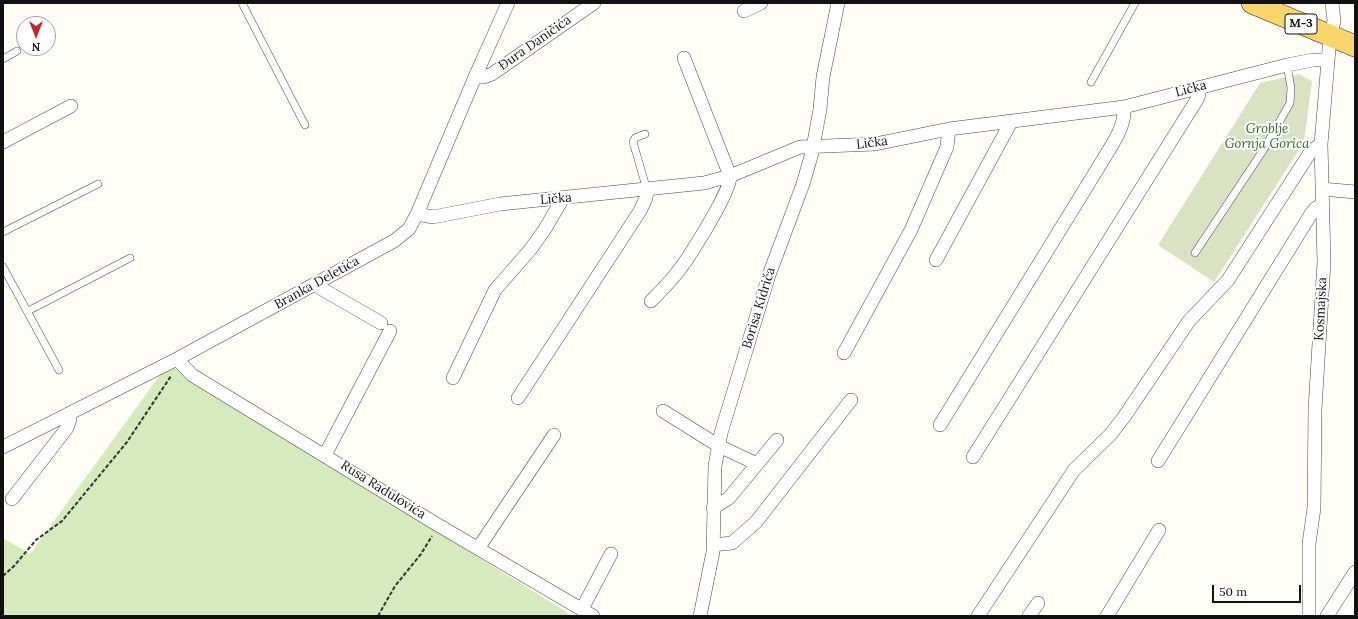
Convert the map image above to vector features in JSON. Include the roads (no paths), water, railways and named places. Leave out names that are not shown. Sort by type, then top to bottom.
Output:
[{"type":"main road","name":"M-3","points":[[1252,3],[1354,46]]},
{"type":"street","name":"Branka Deletića","points":[[4,442],[68,414],[179,361],[398,238],[409,229],[417,214],[508,3]]},
{"type":"street","name":"Đura Daničića","points":[[475,77],[484,77],[492,74],[594,3]]},
{"type":"street","points":[[744,11],[761,3]]},
{"type":"street","name":"Borisa Kidriča","points":[[700,616],[713,545],[715,466],[719,446],[769,275],[803,184],[814,146],[820,109],[823,76],[838,3]]},
{"type":"street","name":"Kosmajska","points":[[1310,616],[1309,544],[1314,502],[1315,409],[1324,262],[1321,144],[1330,37],[1334,21],[1332,3]]},
{"type":"street","points":[[650,301],[665,289],[678,273],[727,191],[730,182],[730,176],[684,58]]},
{"type":"street","name":"Lička","points":[[417,214],[433,217],[500,204],[704,183],[730,176],[789,150],[814,146],[876,144],[949,129],[1124,107],[1287,65],[1312,60],[1328,60]]},
{"type":"street","points":[[974,457],[1198,98],[1200,87]]},
{"type":"street","points":[[3,142],[71,106]]},
{"type":"street","points":[[940,425],[1098,168],[1120,128],[1124,117],[1124,107]]},
{"type":"street","points":[[936,260],[1011,122]]},
{"type":"street","points":[[844,353],[911,230],[947,147],[949,129]]},
{"type":"street","points":[[978,616],[1074,470],[1110,435],[1124,417],[1189,321],[1228,280],[1311,151],[1321,144]]},
{"type":"street","points":[[518,398],[640,211],[646,198],[647,190]]},
{"type":"street","points":[[1322,190],[1355,192]]},
{"type":"street","points":[[453,378],[495,290],[530,250],[545,229],[563,198]]},
{"type":"street","points":[[1158,461],[1311,214],[1316,208],[1322,205]]},
{"type":"street","points":[[315,285],[386,327],[325,455]]},
{"type":"street","name":"Rusa Radulovića","points":[[179,361],[192,374],[438,525],[479,547],[593,616]]},
{"type":"street","points":[[713,545],[732,543],[756,522],[852,400]]},
{"type":"street","points":[[662,411],[719,446],[757,464]]},
{"type":"street","points":[[12,499],[67,428],[70,419],[68,414]]},
{"type":"street","points":[[479,547],[554,435]]},
{"type":"street","points":[[713,508],[729,498],[777,440]]},
{"type":"street","points":[[1107,616],[1159,530]]},
{"type":"street","points":[[582,609],[612,554]]},
{"type":"street","points":[[1327,616],[1355,572]]},
{"type":"street","points":[[1029,616],[1038,603]]},
{"type":"lane","points":[[242,3],[306,125]]},
{"type":"lane","points":[[1091,82],[1136,3]]},
{"type":"lane","points":[[3,59],[16,52]]},
{"type":"lane","points":[[1195,253],[1264,149],[1290,103],[1291,88],[1287,65]]},
{"type":"lane","points":[[644,134],[635,138],[633,142],[647,190]]},
{"type":"lane","points":[[3,232],[98,184]]},
{"type":"lane","points":[[28,311],[130,258]]},
{"type":"lane","points":[[3,267],[59,370]]},
{"type":"park label","name":"Groblje Gornja Gorica","points":[[1267,136]]}]
